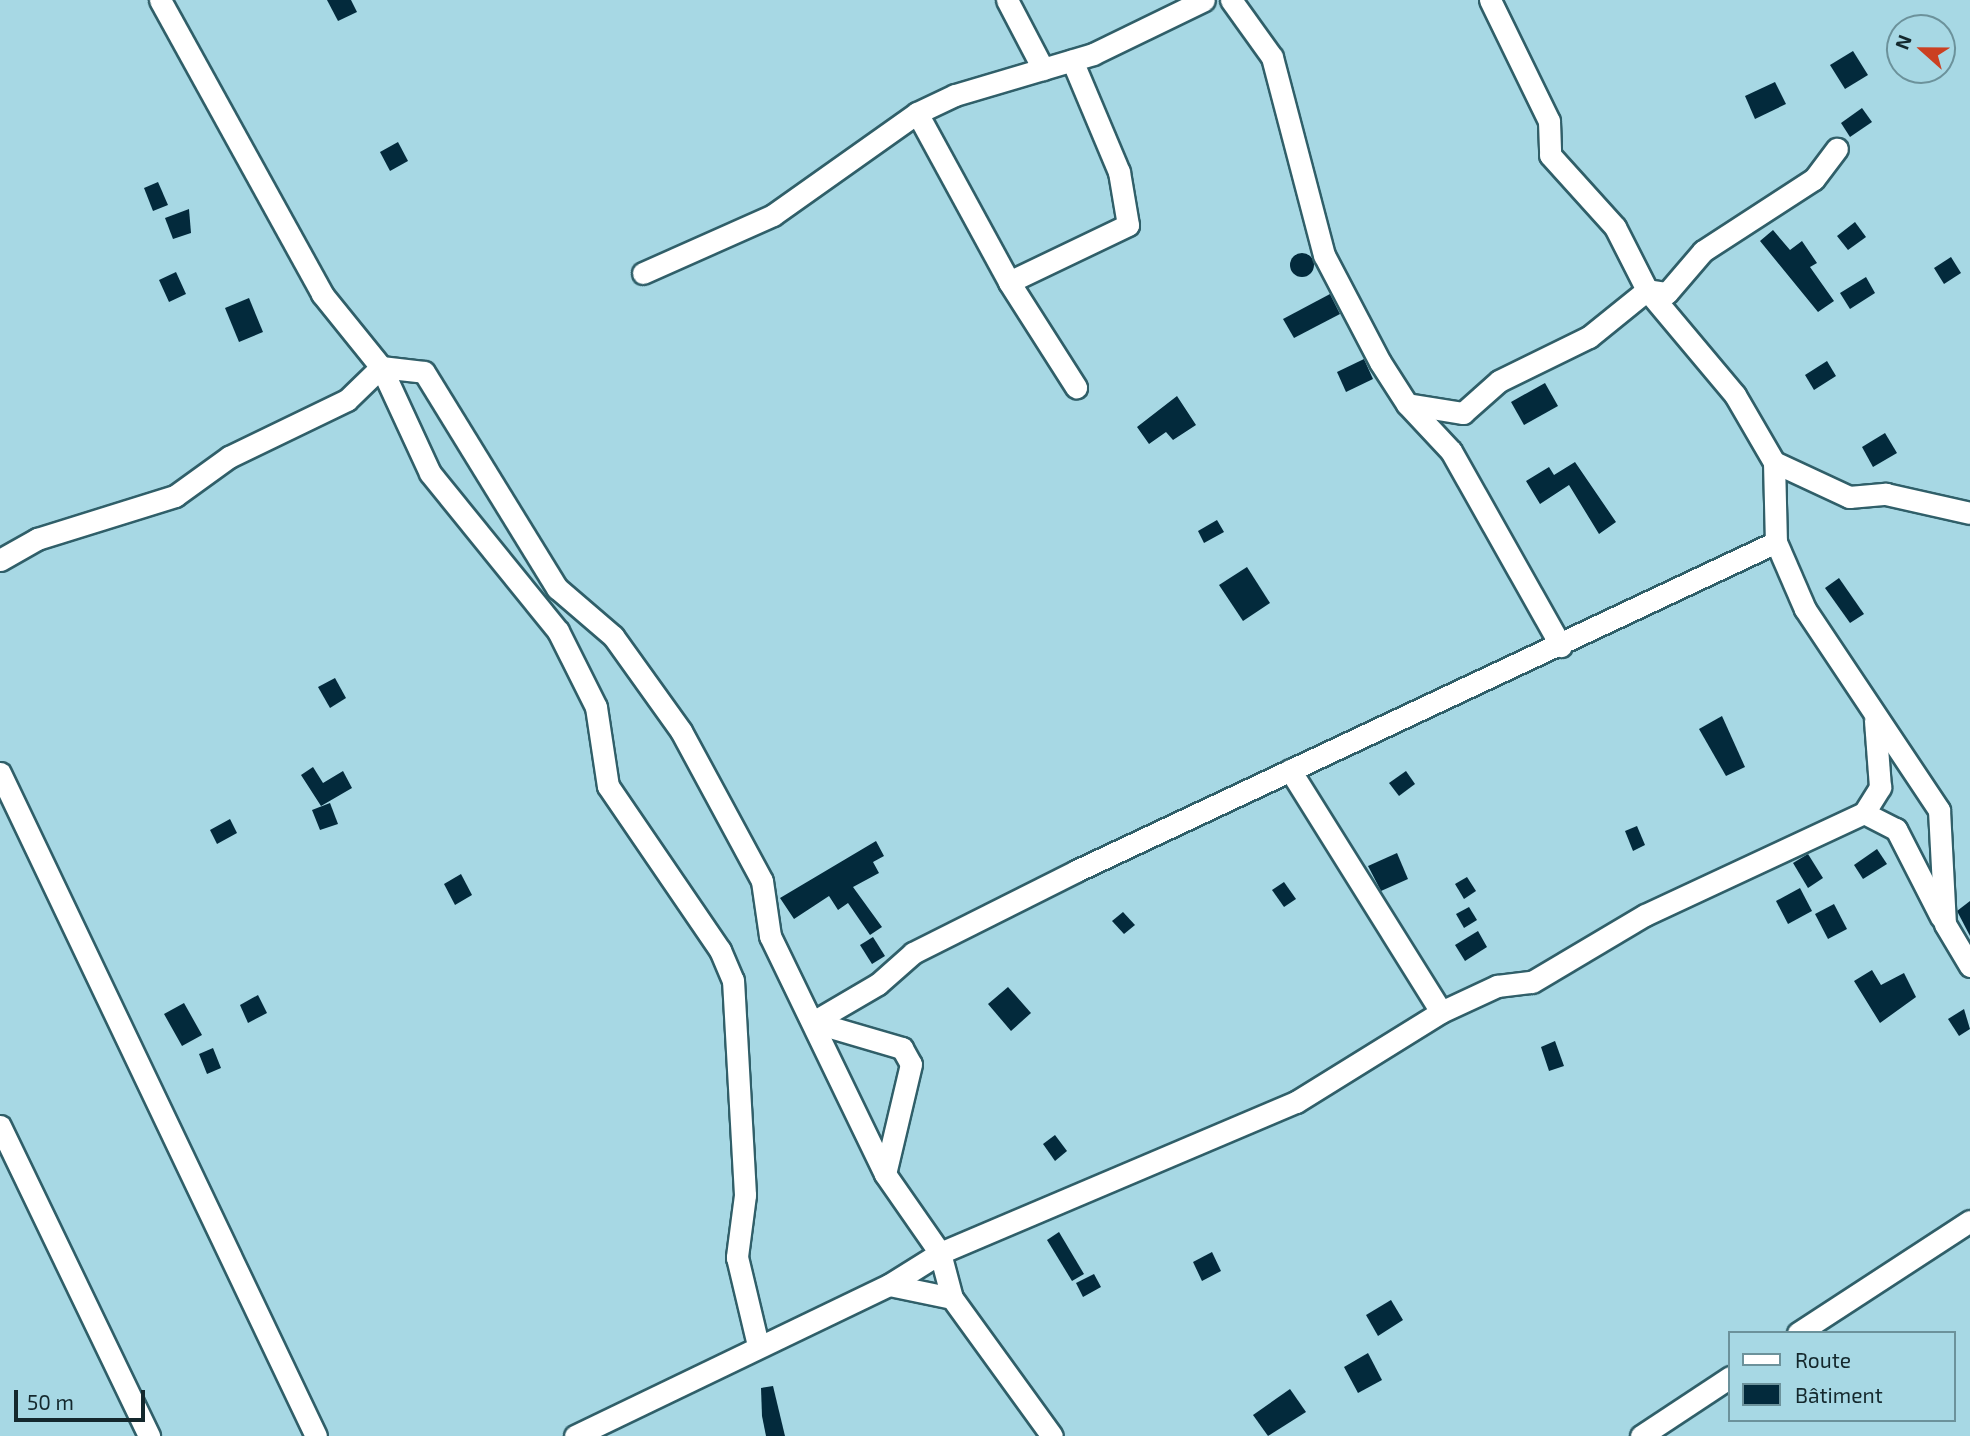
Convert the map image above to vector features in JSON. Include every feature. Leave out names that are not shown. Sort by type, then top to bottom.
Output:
[{"type":"street","points":[[160,0],[322,294],[381,366],[430,473],[558,631],[596,707],[608,786],[720,950],[733,980],[745,1195],[737,1257],[758,1345]]},
{"type":"street","points":[[1007,0],[1043,69]]},
{"type":"street","points":[[643,273],[773,215],[917,113],[955,95],[1072,60],[1204,0]]},
{"type":"street","points":[[1231,0],[1272,57],[1324,255],[1407,404],[1451,451],[1561,646]]},
{"type":"street","points":[[1490,0],[1549,121],[1550,155],[1615,227],[1647,289],[1735,395],[1774,462],[1776,542],[1805,609],[1875,720],[1938,810],[1945,924]]},
{"type":"street","points":[[1009,282],[1128,225],[1119,172],[1072,60]]},
{"type":"street","points":[[917,113],[1009,282],[1076,387]]},
{"type":"street","points":[[1647,289],[1667,293],[1703,251],[1814,179],[1837,149]]},
{"type":"street","points":[[1407,404],[1464,413],[1499,381],[1589,337],[1647,289]]},
{"type":"street","points":[[0,560],[37,539],[175,496],[229,457],[347,400],[381,366]]},
{"type":"street","points":[[381,366],[424,372],[557,588],[613,636],[681,732],[762,881],[770,936],[885,1174],[940,1252],[952,1298],[1052,1436]]},
{"type":"street","points":[[1774,462],[1849,497],[1886,494],[1970,513]]},
{"type":"street","points":[[813,1022],[878,985],[913,953],[1290,770],[1561,646],[1776,542]]},
{"type":"street","points":[[557,588],[558,631]]},
{"type":"street","points":[[575,1436],[888,1284],[940,1252],[1296,1102],[1441,1012],[1497,986],[1532,982],[1645,915],[1864,813],[1880,788],[1875,720]]},
{"type":"street","points":[[1290,770],[1441,1012]]},
{"type":"street","points":[[0,773],[316,1436]]},
{"type":"street","points":[[1864,813],[1896,830],[1970,966]]},
{"type":"street","points":[[813,1022],[902,1048],[911,1064],[885,1174]]},
{"type":"street","points":[[0,1126],[149,1436]]},
{"type":"street","points":[[1801,1331],[1970,1221]]},
{"type":"street","points":[[888,1284],[952,1298]]},
{"type":"street","points":[[1642,1436],[1728,1378]]},
{"type":"building","points":[[327,0],[351,0],[357,12],[338,21]]},
{"type":"building","points":[[1853,51],[1868,75],[1845,89],[1830,65]]},
{"type":"building","points":[[1775,82],[1786,104],[1755,119],[1745,96]]},
{"type":"building","points":[[1862,108],[1872,122],[1850,137],[1841,123]]},
{"type":"building","points":[[398,142],[408,161],[390,171],[380,152]]},
{"type":"building","points":[[158,182],[168,205],[153,211],[144,188]]},
{"type":"building","points":[[189,209],[191,233],[173,239],[165,218]]},
{"type":"building","points":[[1855,222],[1866,237],[1848,250],[1837,236]]},
{"type":"building","points":[[1773,230],[1790,250],[1802,241],[1817,263],[1810,267],[1834,301],[1818,312],[1760,241]]},
{"type":"building","points":[[1302,253],[1310,257],[1314,265],[1310,273],[1302,277],[1294,273],[1290,265],[1294,257]]},
{"type":"building","points":[[1951,257],[1961,273],[1944,284],[1934,268]]},
{"type":"building","points":[[176,272],[186,294],[169,302],[159,280]]},
{"type":"building","points":[[1866,277],[1875,293],[1850,309],[1840,293]]},
{"type":"building","points":[[1330,294],[1340,314],[1294,338],[1283,319]]},
{"type":"building","points":[[249,298],[263,332],[239,342],[225,308]]},
{"type":"building","points":[[1364,359],[1373,379],[1346,392],[1337,372]]},
{"type":"building","points":[[1827,361],[1836,376],[1814,390],[1805,375]]},
{"type":"building","points":[[1545,383],[1558,406],[1524,425],[1511,402]]},
{"type":"building","points":[[1177,396],[1196,425],[1173,440],[1166,432],[1149,444],[1137,427]]},
{"type":"building","points":[[1885,433],[1897,453],[1873,467],[1862,447]]},
{"type":"building","points":[[1575,462],[1616,522],[1599,534],[1569,485],[1540,504],[1526,481],[1549,467],[1554,475]]},
{"type":"building","points":[[1217,520],[1224,532],[1204,543],[1198,531]]},
{"type":"building","points":[[1247,567],[1270,603],[1243,621],[1219,585]]},
{"type":"building","points":[[1839,578],[1864,614],[1850,623],[1825,588]]},
{"type":"building","points":[[335,678],[346,698],[330,708],[318,687]]},
{"type":"building","points":[[1722,716],[1745,767],[1726,776],[1699,729]]},
{"type":"building","points":[[313,767],[323,783],[343,771],[352,788],[321,806],[301,775]]},
{"type":"building","points":[[1406,771],[1415,784],[1399,796],[1389,783]]},
{"type":"building","points":[[330,803],[338,824],[320,830],[312,810]]},
{"type":"building","points":[[230,819],[237,833],[217,844],[210,830]]},
{"type":"building","points":[[1637,826],[1645,845],[1633,851],[1625,831]]},
{"type":"building","points":[[876,841],[884,856],[873,862],[879,873],[853,887],[882,927],[870,935],[848,903],[838,910],[829,896],[794,919],[780,898]]},
{"type":"building","points":[[1877,849],[1887,864],[1863,879],[1854,865]]},
{"type":"building","points":[[1397,853],[1408,879],[1381,891],[1368,866]]},
{"type":"building","points":[[1808,854],[1823,878],[1808,888],[1793,863]]},
{"type":"building","points":[[461,874],[472,895],[455,905],[444,884]]},
{"type":"building","points":[[1467,877],[1476,891],[1464,899],[1455,884]]},
{"type":"building","points":[[1284,882],[1296,899],[1284,907],[1272,890]]},
{"type":"building","points":[[1800,888],[1812,911],[1788,924],[1776,901]]},
{"type":"building","points":[[1970,901],[1970,936],[1957,911]]},
{"type":"building","points":[[1834,904],[1847,929],[1828,939],[1815,914]]},
{"type":"building","points":[[1469,907],[1477,920],[1464,928],[1456,914]]},
{"type":"building","points":[[1123,912],[1135,925],[1124,934],[1112,921]]},
{"type":"building","points":[[1478,931],[1487,947],[1465,961],[1455,945]]},
{"type":"building","points":[[873,937],[885,956],[872,964],[860,945]]},
{"type":"building","points":[[1872,970],[1881,985],[1904,973],[1916,997],[1880,1023],[1854,981]]},
{"type":"building","points":[[1008,987],[1031,1013],[1011,1031],[988,1004]]},
{"type":"building","points":[[258,995],[267,1013],[248,1023],[240,1005]]},
{"type":"building","points":[[184,1003],[202,1035],[182,1046],[164,1014]]},
{"type":"building","points":[[1964,1009],[1970,1029],[1959,1036],[1948,1019]]},
{"type":"building","points":[[1555,1041],[1564,1066],[1549,1071],[1541,1047]]},
{"type":"building","points":[[213,1048],[221,1068],[207,1074],[199,1054]]},
{"type":"building","points":[[1055,1135],[1067,1151],[1055,1161],[1043,1144]]},
{"type":"building","points":[[1059,1232],[1084,1274],[1072,1281],[1047,1240]]},
{"type":"building","points":[[1212,1252],[1221,1271],[1202,1281],[1193,1262]]},
{"type":"building","points":[[1094,1274],[1101,1287],[1083,1297],[1076,1283]]},
{"type":"building","points":[[1391,1300],[1403,1320],[1378,1336],[1366,1315]]},
{"type":"building","points":[[1368,1353],[1382,1380],[1358,1393],[1344,1367]]},
{"type":"building","points":[[773,1386],[785,1436],[766,1436],[761,1388]]},
{"type":"building","points":[[1290,1389],[1306,1412],[1268,1436],[1253,1415]]}]
